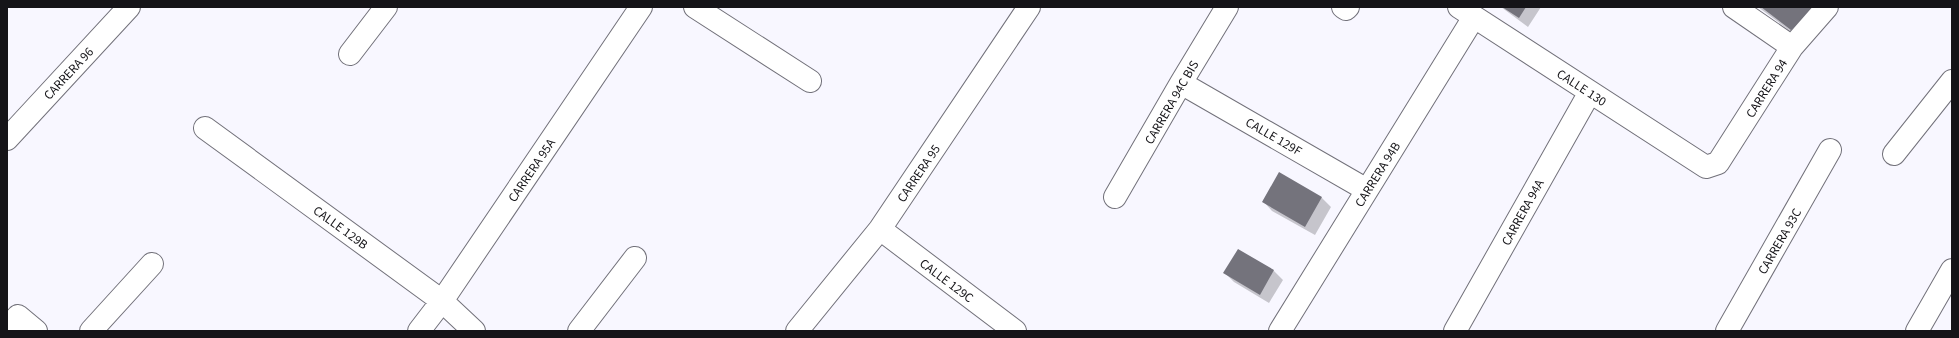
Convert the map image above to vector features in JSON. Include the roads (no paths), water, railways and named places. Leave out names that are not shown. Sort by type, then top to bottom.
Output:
[{"type":"street","name":"CARRERA 96","points":[[7,139],[129,7]]},
{"type":"street","points":[[350,54],[386,7]]},
{"type":"street","name":"CARRERA 95A","points":[[419,331],[442,302],[641,7]]},
{"type":"street","points":[[695,7],[810,81]]},
{"type":"street","name":"CARRERA 95","points":[[797,331],[880,229],[1030,7]]},
{"type":"street","name":"CARRERA 94C BIS","points":[[1115,197],[1227,7]]},
{"type":"street","points":[[1343,7],[1346,10],[1348,7]]},
{"type":"street","points":[[1734,7],[1792,47]]},
{"type":"street","name":"CARRERA 94","points":[[1706,167],[1718,163],[1792,47],[1827,7]]},
{"type":"street","name":"CALLE 130","points":[[1466,12],[1706,167]]},
{"type":"street","name":"CARRERA 94B","points":[[1280,331],[1368,190],[1466,12]]},
{"type":"street","points":[[1894,154],[1952,81]]},
{"type":"street","name":"CALLE 129F","points":[[1181,83],[1368,190]]},
{"type":"street","name":"CARRERA 94A","points":[[1455,331],[1590,92]]},
{"type":"street","name":"CALLE 129B","points":[[205,128],[442,302],[474,331]]},
{"type":"street","name":"CARRERA 93C","points":[[1727,331],[1830,150]]},
{"type":"street","name":"CALLE 129C","points":[[880,229],[1014,331]]},
{"type":"street","points":[[579,331],[636,258]]},
{"type":"street","points":[[91,331],[152,264]]},
{"type":"street","points":[[1917,331],[1952,270]]},
{"type":"street","points":[[13,322],[36,331]]}]
